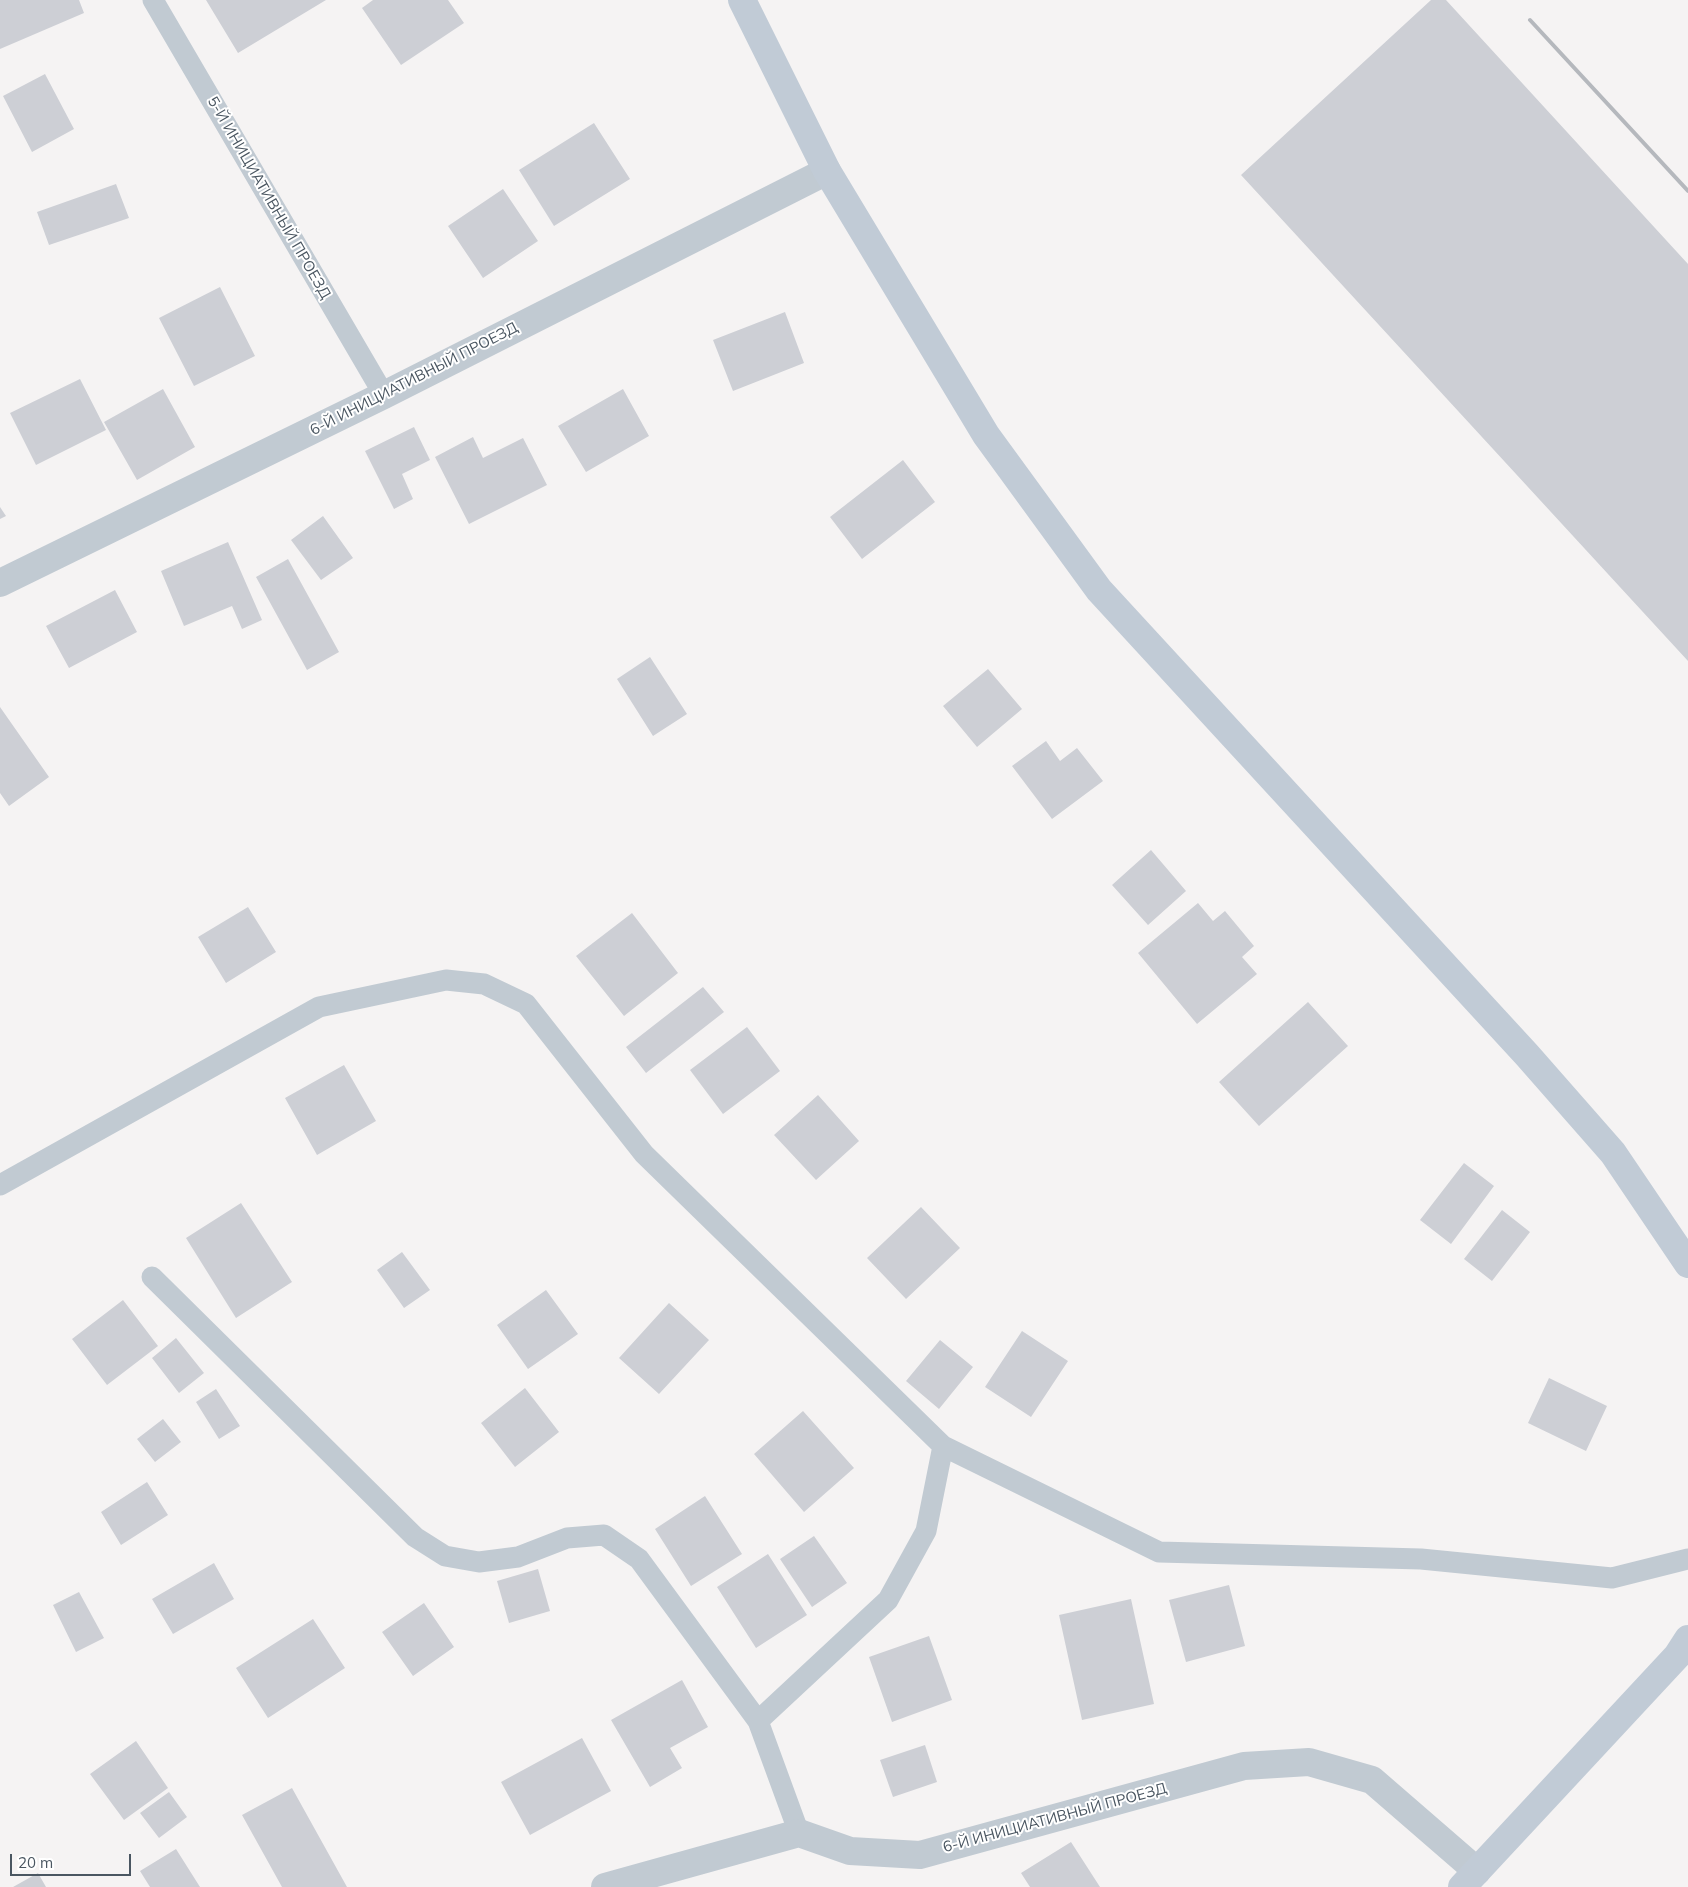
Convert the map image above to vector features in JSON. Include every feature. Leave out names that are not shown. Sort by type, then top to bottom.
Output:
[{"type":"street","points":[[742,0],[826,171],[986,435],[1099,590],[1540,1069],[1613,1153],[1688,1264]]},
{"type":"street","name":"6-Й ИНИЦИАТИВНЫЙ ПРОЕЗД","points":[[0,583],[384,395],[826,171]]},
{"type":"street","points":[[1470,1879],[1677,1656],[1688,1639]]},
{"type":"street","name":"6-Й ИНИЦИАТИВНЫЙ ПРОЕЗД","points":[[799,1833],[850,1851],[920,1855],[1244,1766],[1309,1762],[1372,1780],[1470,1879]]},
{"type":"street","points":[[605,1887],[799,1833]]},
{"type":"lane","name":"5-Й ИНИЦИАТИВНЫЙ ПРОЕЗД","points":[[153,0],[384,395]]},
{"type":"lane","points":[[0,1185],[319,1007],[446,980],[484,984],[526,1004],[644,1154],[944,1446],[1159,1552],[1421,1558],[1612,1578],[1688,1559]]},
{"type":"lane","points":[[152,1277],[415,1537],[445,1556],[479,1562],[518,1556],[567,1538],[604,1535],[639,1559],[758,1721],[799,1833]]},
{"type":"lane","points":[[758,1721],[888,1600],[926,1531],[944,1446]]},
{"type":"building","points":[[0,0],[79,0],[84,13],[0,49]]},
{"type":"building","points":[[206,0],[326,0],[238,53]]},
{"type":"building","points":[[373,0],[448,0],[464,23],[401,65],[362,8]]},
{"type":"building","points":[[1431,0],[1446,0],[1688,264],[1688,661],[1241,175]]},
{"type":"building","points":[[45,74],[74,129],[32,152],[3,96]]},
{"type":"building","points":[[594,123],[630,179],[554,226],[519,170]]},
{"type":"building","points":[[116,184],[129,218],[49,245],[37,212]]},
{"type":"building","points":[[503,189],[538,241],[483,278],[448,226]]},
{"type":"building","points":[[220,287],[255,356],[194,386],[159,318]]},
{"type":"building","points":[[785,312],[804,363],[733,391],[713,340]]},
{"type":"building","points":[[80,379],[106,430],[36,465],[10,413]]},
{"type":"building","points":[[163,389],[195,447],[137,480],[104,422]]},
{"type":"building","points":[[623,389],[649,436],[586,472],[558,426]]},
{"type":"building","points":[[414,427],[430,460],[402,474],[413,499],[394,509],[365,451]]},
{"type":"building","points":[[473,437],[483,458],[523,438],[547,485],[469,524],[435,457]]},
{"type":"building","points":[[903,460],[935,502],[862,559],[830,517]]},
{"type":"building","points":[[0,507],[6,516],[0,519]]},
{"type":"building","points":[[323,516],[353,558],[321,580],[291,540]]},
{"type":"building","points":[[228,542],[262,620],[242,629],[232,606],[184,626],[161,571]]},
{"type":"building","points":[[288,559],[339,652],[307,670],[256,577]]},
{"type":"building","points":[[115,590],[137,632],[69,668],[46,626]]},
{"type":"building","points":[[650,657],[687,714],[653,736],[617,679]]},
{"type":"building","points":[[988,669],[1022,709],[977,747],[943,706]]},
{"type":"building","points":[[0,707],[49,777],[9,806],[0,793]]},
{"type":"building","points":[[1046,741],[1060,761],[1077,748],[1103,781],[1052,819],[1012,766]]},
{"type":"building","points":[[1151,850],[1186,891],[1148,925],[1112,885]]},
{"type":"building","points":[[1198,903],[1213,921],[1225,911],[1254,946],[1242,957],[1257,974],[1197,1024],[1138,953]]},
{"type":"building","points":[[248,907],[276,952],[226,983],[198,937]]},
{"type":"building","points":[[632,913],[678,973],[624,1016],[576,956]]},
{"type":"building","points":[[703,987],[724,1012],[646,1073],[626,1047]]},
{"type":"building","points":[[1308,1002],[1348,1046],[1259,1126],[1219,1082]]},
{"type":"building","points":[[747,1027],[780,1071],[723,1114],[690,1070]]},
{"type":"building","points":[[344,1065],[376,1121],[317,1155],[285,1098]]},
{"type":"building","points":[[818,1095],[859,1141],[816,1180],[774,1135]]},
{"type":"building","points":[[1464,1163],[1494,1186],[1451,1244],[1420,1220]]},
{"type":"building","points":[[241,1203],[292,1282],[236,1318],[186,1238]]},
{"type":"building","points":[[921,1207],[960,1248],[906,1299],[867,1258]]},
{"type":"building","points":[[1502,1210],[1530,1232],[1492,1281],[1464,1259]]},
{"type":"building","points":[[402,1252],[430,1290],[404,1308],[377,1270]]},
{"type":"building","points":[[546,1290],[578,1334],[528,1369],[497,1325]]},
{"type":"building","points":[[123,1300],[158,1346],[107,1385],[72,1339]]},
{"type":"building","points":[[669,1303],[709,1340],[659,1394],[619,1358]]},
{"type":"building","points":[[1022,1331],[1068,1361],[1031,1417],[985,1387]]},
{"type":"building","points":[[176,1338],[204,1373],[179,1393],[152,1358]]},
{"type":"building","points":[[940,1340],[973,1367],[939,1409],[906,1381]]},
{"type":"building","points":[[1549,1378],[1607,1406],[1586,1451],[1528,1423]]},
{"type":"building","points":[[525,1388],[559,1432],[515,1467],[481,1423]]},
{"type":"building","points":[[216,1389],[240,1426],[219,1439],[196,1402]]},
{"type":"building","points":[[803,1411],[854,1468],[804,1512],[754,1454]]},
{"type":"building","points":[[163,1419],[181,1442],[155,1462],[137,1439]]},
{"type":"building","points":[[147,1482],[168,1515],[121,1545],[101,1512]]},
{"type":"building","points":[[705,1496],[742,1554],[691,1586],[655,1529]]},
{"type":"building","points":[[814,1536],[847,1583],[812,1607],[780,1559]]},
{"type":"building","points":[[768,1554],[807,1615],[756,1648],[717,1587]]},
{"type":"building","points":[[214,1563],[234,1599],[173,1634],[152,1599]]},
{"type":"building","points":[[538,1569],[550,1611],[509,1623],[497,1581]]},
{"type":"building","points":[[1229,1585],[1245,1646],[1186,1662],[1169,1600]]},
{"type":"building","points":[[79,1592],[104,1638],[76,1652],[53,1605]]},
{"type":"building","points":[[1131,1599],[1154,1704],[1082,1720],[1059,1615]]},
{"type":"building","points":[[424,1603],[454,1647],[413,1676],[382,1632]]},
{"type":"building","points":[[313,1619],[345,1668],[268,1718],[236,1668]]},
{"type":"building","points":[[929,1636],[952,1700],[892,1722],[869,1657]]},
{"type":"building","points":[[682,1680],[708,1727],[670,1748],[682,1768],[650,1787],[611,1720]]},
{"type":"building","points":[[582,1738],[611,1791],[530,1835],[501,1782]]},
{"type":"building","points":[[136,1741],[168,1788],[124,1820],[90,1774]]},
{"type":"building","points":[[925,1745],[937,1782],[893,1797],[880,1760]]},
{"type":"building","points":[[292,1788],[347,1887],[282,1887],[242,1815]]},
{"type":"building","points":[[169,1792],[187,1817],[159,1838],[140,1813]]},
{"type":"building","points":[[1071,1842],[1100,1887],[1030,1887],[1021,1873]]},
{"type":"building","points":[[176,1849],[200,1887],[150,1887],[140,1871]]},
{"type":"building","points":[[38,1873],[46,1887],[13,1887]]},
{"type":"railway","points":[[1530,20],[1688,191]]}]
